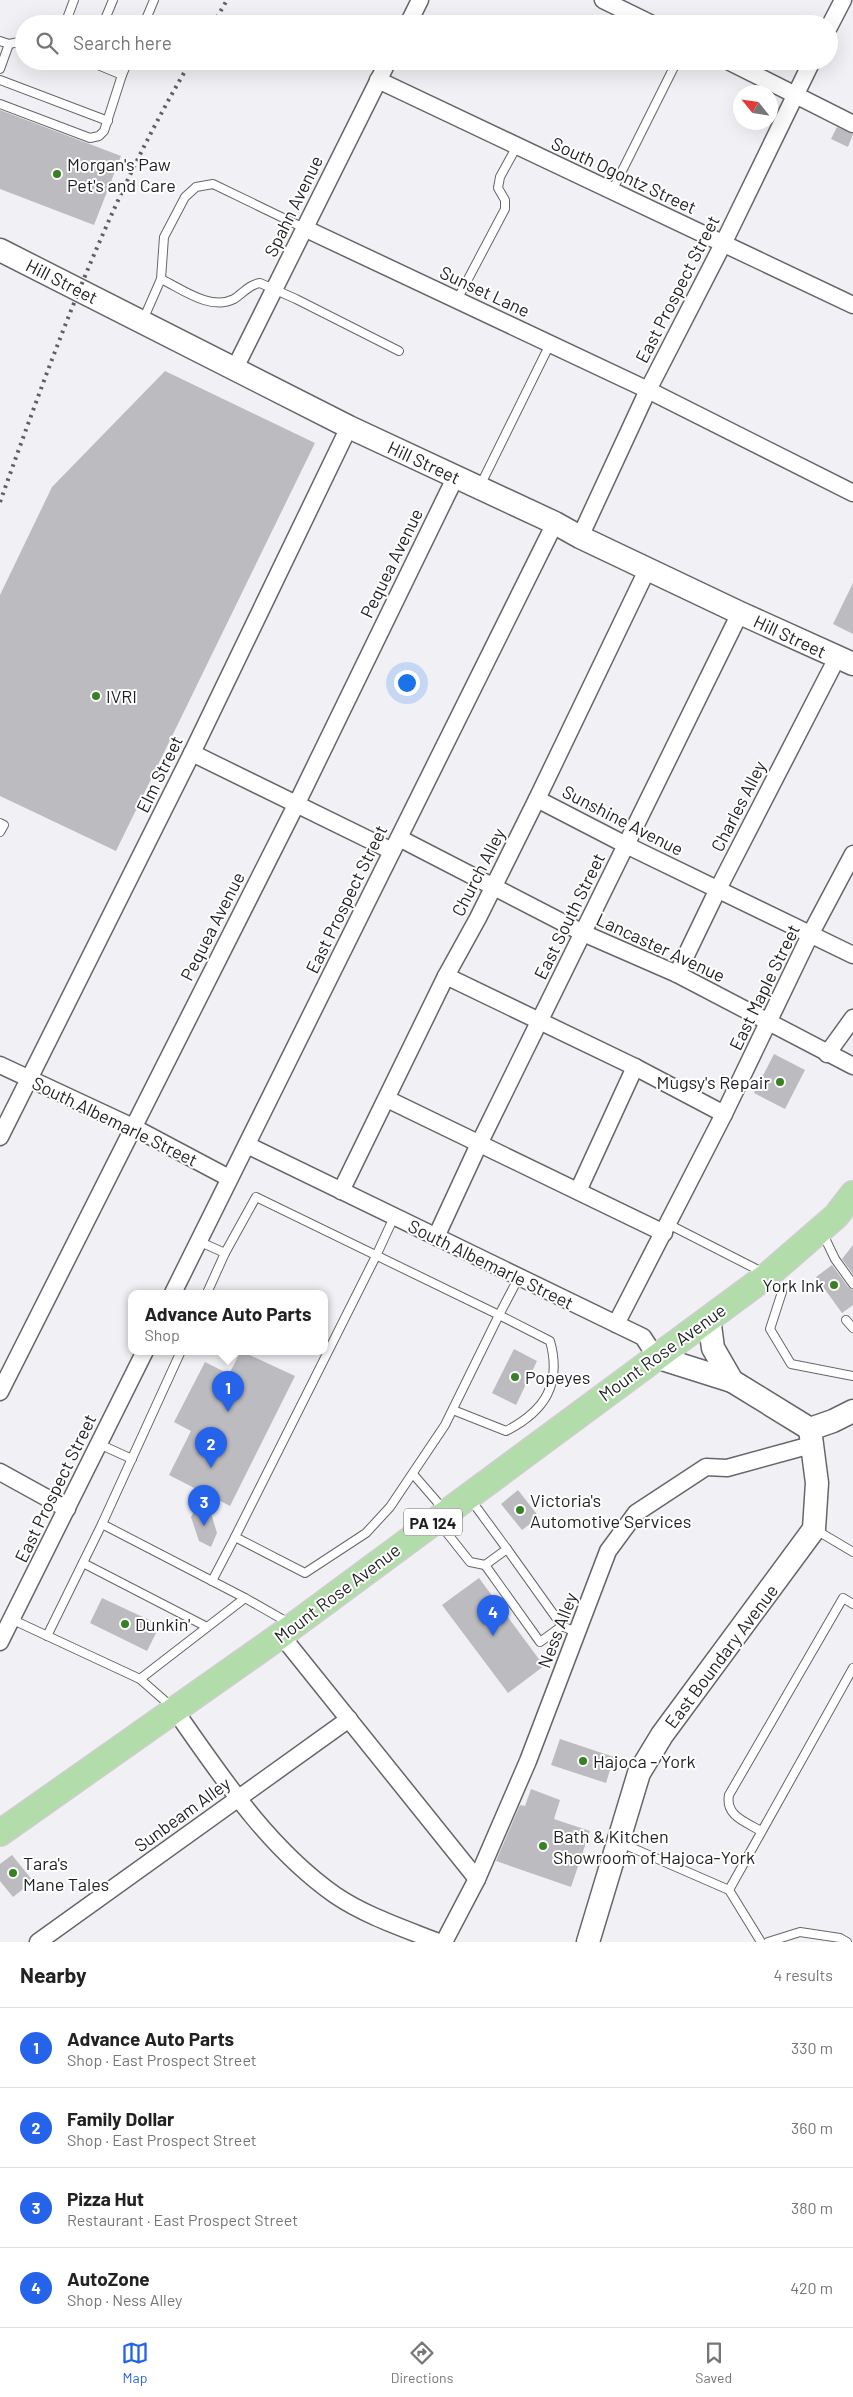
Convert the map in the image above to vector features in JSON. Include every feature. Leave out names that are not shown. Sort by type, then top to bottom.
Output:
[{"type":"main road","name":"Hill Street","points":[[0,250],[349,427],[555,523],[580,537],[648,568],[740,614],[845,661]]},
{"type":"main road","name":"Mount Rose Avenue","points":[[0,1833],[174,1709],[288,1631],[656,1356],[768,1275],[836,1216],[853,1194]]},
{"type":"main road","points":[[709,1318],[713,1348],[732,1381]]},
{"type":"main road","points":[[656,1356],[732,1381],[811,1437],[817,1483],[814,1529]]},
{"type":"main road","points":[[811,1437],[833,1421],[853,1411]]},
{"type":"main road","name":"East Boundary Avenue","points":[[588,1942],[620,1842],[639,1773],[662,1735],[814,1529]]},
{"type":"street","points":[[412,15],[420,0]]},
{"type":"street","points":[[603,0],[634,15]]},
{"type":"street","points":[[835,15],[843,0]]},
{"type":"street","name":"Spahn Avenue","points":[[235,368],[383,70]]},
{"type":"street","points":[[746,70],[853,124]]},
{"type":"street","name":"East Prospect Street","points":[[580,537],[648,390],[723,244],[807,70]]},
{"type":"street","name":"South Ogontz Street","points":[[378,80],[853,305]]},
{"type":"street","name":"Sunset Lane","points":[[304,228],[648,390],[853,493]]},
{"type":"street","name":"Elm Street","points":[[0,1137],[192,753],[349,427]]},
{"type":"street","name":"Pequea Avenue","points":[[0,1392],[297,803],[456,476]]},
{"type":"street","name":"East Prospect Street","points":[[174,1290],[555,523]]},
{"type":"street","name":"Church Alley","points":[[341,1191],[446,976],[494,886],[537,799],[648,568]]},
{"type":"street","name":"East South Street","points":[[436,1237],[479,1144],[740,614]]},
{"type":"street","name":"Charles Alley","points":[[677,974],[718,889],[845,661]]},
{"type":"street","name":"Lancaster Avenue","points":[[192,753],[297,803],[494,886],[583,934],[677,974],[853,1066]]},
{"type":"street","name":"Sunshine Avenue","points":[[537,799],[626,846],[811,933],[853,955]]},
{"type":"street","name":"East Maple Street","points":[[616,1324],[724,1114],[811,933],[853,854]]},
{"type":"street","points":[[446,976],[635,1067],[724,1114]]},
{"type":"street","points":[[827,1054],[853,1018]]},
{"type":"street","name":"South Albemarle Street","points":[[0,1065],[133,1127],[229,1178]]},
{"type":"street","points":[[578,1191],[635,1067]]},
{"type":"street","points":[[387,1099],[578,1191],[666,1228]]},
{"type":"street","name":"South Albemarle Street","points":[[246,1144],[643,1337],[656,1356]]},
{"type":"street","name":"East Prospect Street","points":[[0,1642],[142,1355]]},
{"type":"street","name":"Ness Alley","points":[[444,1942],[477,1879],[528,1761],[608,1551],[636,1513],[706,1467],[727,1468],[811,1437]]},
{"type":"street","points":[[0,1472],[67,1509]]},
{"type":"street","points":[[288,1631],[350,1719],[477,1879]]},
{"type":"street","points":[[174,1709],[236,1798],[301,1868],[336,1895],[371,1916],[438,1942]]},
{"type":"street","name":"Sunbeam Alley","points":[[38,1942],[236,1798],[350,1719]]},
{"type":"lane","points":[[68,15],[74,0]]},
{"type":"lane","points":[[107,15],[113,0]]},
{"type":"lane","points":[[148,15],[154,0]]},
{"type":"lane","points":[[0,41],[9,44],[15,43]]},
{"type":"lane","points":[[0,69],[9,44]]},
{"type":"lane","points":[[110,70],[122,75]]},
{"type":"lane","points":[[0,104],[90,138],[99,136],[104,131],[108,121],[124,70]]},
{"type":"lane","points":[[612,191],[672,70]]},
{"type":"lane","points":[[0,80],[108,121]]},
{"type":"lane","points":[[457,300],[505,209],[505,200],[498,188],[500,177],[517,146]]},
{"type":"lane","points":[[142,321],[161,279],[164,237],[185,197],[196,187],[214,184],[304,228]]},
{"type":"lane","points":[[161,279],[211,303],[220,304],[231,300],[254,284],[260,283],[399,351]]},
{"type":"lane","points":[[479,487],[550,344]]},
{"type":"lane","points":[[0,823],[4,825],[0,832]]},
{"type":"lane","points":[[208,1290],[225,1253],[256,1197],[550,1341],[555,1357],[555,1377],[545,1400],[514,1427],[506,1431],[453,1410]]},
{"type":"lane","points":[[328,1352],[394,1217]]},
{"type":"lane","points":[[666,1228],[768,1275],[782,1292],[770,1330],[791,1364],[853,1376]]},
{"type":"lane","points":[[820,1229],[835,1258],[853,1284]]},
{"type":"lane","points":[[198,1241],[225,1253]]},
{"type":"lane","points":[[235,1538],[305,1573],[366,1533],[390,1507],[445,1425],[519,1277]]},
{"type":"lane","points":[[846,1320],[853,1328]]},
{"type":"lane","points":[[47,1636],[102,1524],[179,1355]]},
{"type":"lane","points":[[212,1581],[326,1355]]},
{"type":"lane","points":[[99,1444],[132,1459]]},
{"type":"lane","points":[[413,1474],[470,1562],[485,1565],[540,1642],[562,1626]]},
{"type":"lane","points":[[468,1496],[562,1626],[578,1633]]},
{"type":"lane","points":[[102,1524],[245,1598],[288,1631]]},
{"type":"lane","points":[[814,1529],[853,1552]]},
{"type":"lane","points":[[485,1565],[507,1550]]},
{"type":"lane","points":[[83,1563],[207,1627]]},
{"type":"lane","points":[[140,1679],[245,1598]]},
{"type":"lane","points":[[761,1831],[735,1816],[729,1810],[727,1803],[729,1795],[843,1598],[853,1604]]},
{"type":"lane","points":[[11,1620],[140,1679],[174,1709]]},
{"type":"lane","points":[[729,1890],[853,1668]]},
{"type":"lane","points":[[620,1842],[729,1890],[761,1942]]},
{"type":"lane","points":[[768,1942],[800,1932],[840,1938],[847,1942]]},
{"type":"building","name":"Morgan's Paw Pet's and Care","points":[[0,110],[121,156],[94,225],[0,189]]},
{"type":"building","points":[[837,127],[853,134],[848,147],[831,139]]},
{"type":"building","name":"IVRI","points":[[165,371],[315,443],[116,851],[0,796],[0,595],[52,487]]},
{"type":"building","points":[[853,583],[853,634],[833,624]]},
{"type":"building","name":"Mugsy's Repair","points":[[774,1054],[805,1070],[785,1109],[754,1093]]},
{"type":"building","points":[[853,1245],[853,1274],[842,1259]]},
{"type":"building","name":"York Ink","points":[[832,1265],[848,1287],[853,1290],[853,1305],[842,1313],[816,1277]]},
{"type":"building","name":"Popeyes","points":[[514,1349],[537,1361],[516,1405],[492,1393]]},
{"type":"building","points":[[239,1355],[250,1355],[295,1376],[230,1506],[205,1493],[217,1533],[211,1547],[199,1541],[191,1517],[204,1493],[169,1475],[191,1431],[174,1422],[205,1362],[229,1374]]},
{"type":"building","name":"Victoria's Automotive Services","points":[[518,1490],[539,1517],[522,1530],[501,1504]]},
{"type":"building","points":[[479,1578],[544,1666],[508,1693],[442,1605]]},
{"type":"building","name":"Dunkin'","points":[[102,1598],[160,1625],[147,1651],[90,1623]]},
{"type":"building","name":"Hajoca - York","points":[[560,1739],[614,1757],[606,1783],[551,1765]]},
{"type":"building","name":"Bath & Kitchen Showroom of Hajoca-York","points":[[531,1789],[560,1800],[554,1819],[590,1831],[571,1887],[496,1861],[520,1805],[525,1806]]},
{"type":"building","name":"Tara's Mane Tales","points":[[12,1855],[33,1881],[13,1897],[0,1881],[0,1864]]},
{"type":"railway","points":[[218,15],[227,0]]},
{"type":"railway","points":[[0,502],[62,333],[108,222],[161,114],[186,70]]},
{"type":"place","name":"Morgan's Paw Pet's and Care","points":[[57,174]]},
{"type":"place","name":"IVRI","points":[[96,696]]},
{"type":"place","name":"Mugsy's Repair","points":[[780,1082]]},
{"type":"place","name":"York Ink","points":[[834,1285]]},
{"type":"place","name":"Popeyes","points":[[515,1377]]},
{"type":"place","name":"Advance Auto Parts","points":[[228,1412]]},
{"type":"place","name":"Family Dollar","points":[[211,1468]]},
{"type":"place","name":"Victoria's Automotive Services","points":[[520,1510]]},
{"type":"place","name":"Pizza Hut","points":[[204,1526]]},
{"type":"place","name":"Dunkin'","points":[[125,1624]]},
{"type":"place","name":"AutoZone","points":[[493,1636]]},
{"type":"place","name":"Hajoca - York","points":[[583,1761]]},
{"type":"place","name":"Bath & Kitchen Showroom of Hajoca-York","points":[[543,1846]]},
{"type":"place","name":"Tara's Mane Tales","points":[[13,1873]]}]
